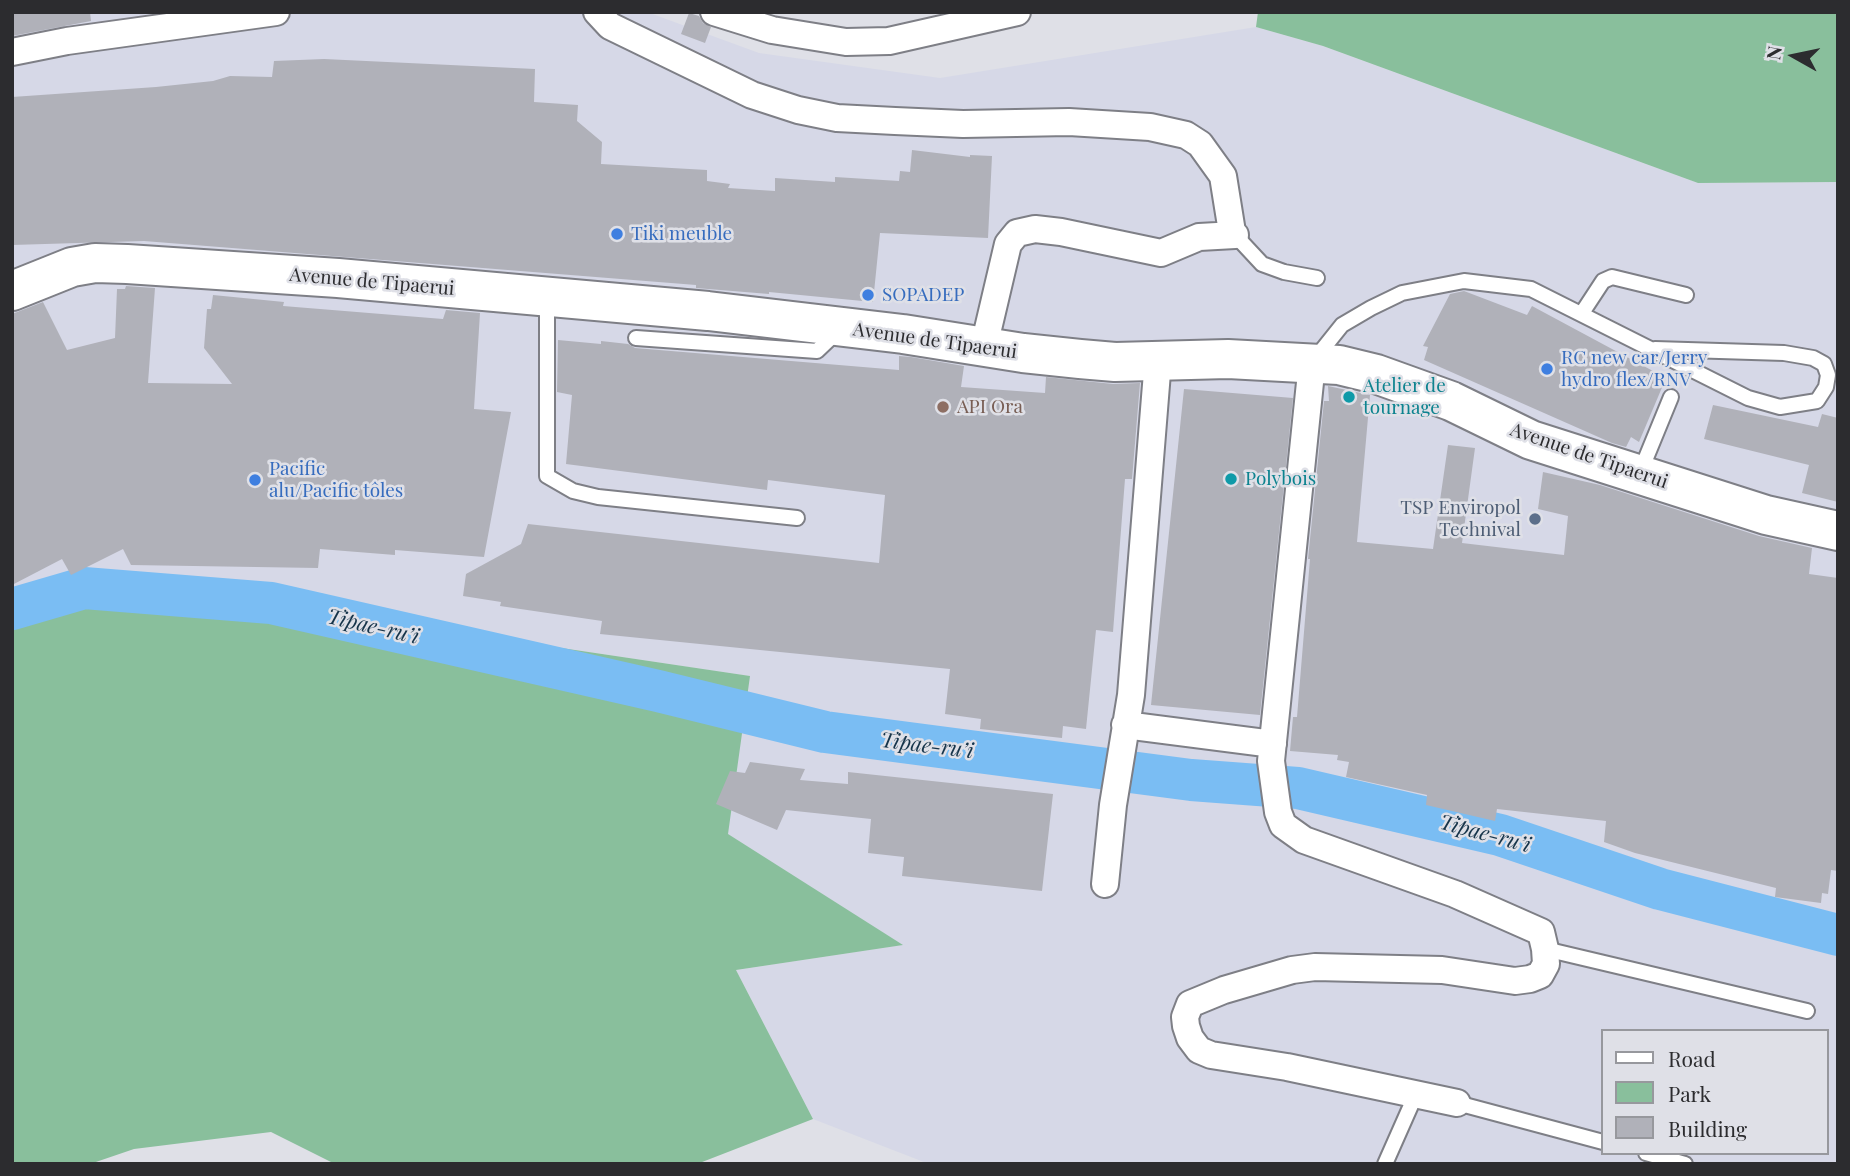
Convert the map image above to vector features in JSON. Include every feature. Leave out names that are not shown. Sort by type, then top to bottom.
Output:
[{"type":"main road","name":"Avenue de Tipaerui","points":[[12,291],[72,267],[95,263],[232,270],[708,312],[903,334],[1023,353],[1103,361],[1228,359],[1339,365],[1376,374],[1451,401],[1531,440],[1639,476],[1766,515],[1838,531]]},
{"type":"street","points":[[12,52],[222,16],[276,12]]},
{"type":"street","points":[[597,12],[610,26],[752,94],[798,110],[837,118],[963,124],[1069,122],[1150,127],[1186,135],[1200,144],[1223,176],[1232,232],[1235,235]]},
{"type":"street","points":[[714,12],[772,30],[846,42],[889,41],[1017,12]]},
{"type":"street","points":[[984,346],[1007,244],[1017,233],[1035,229],[1061,232],[1161,253],[1199,237],[1235,235]]},
{"type":"street","points":[[1105,884],[1120,754],[1131,695],[1157,360]]},
{"type":"street","points":[[1312,363],[1272,753],[1274,792],[1283,825],[1304,840],[1325,850],[1455,894],[1541,932],[1546,964],[1540,975],[1515,981],[1442,970],[1315,967],[1278,973],[1190,1004],[1185,1017],[1189,1038],[1199,1050],[1211,1055],[1287,1067],[1457,1103]]},
{"type":"street","points":[[1125,725],[1272,753]]},
{"type":"lane","points":[[1235,235],[1262,264],[1284,272],[1317,278]]},
{"type":"lane","points":[[1581,313],[1603,281],[1612,277],[1685,295]]},
{"type":"lane","points":[[1312,363],[1342,325],[1371,308],[1402,293],[1464,281],[1531,289],[1748,398],[1780,407],[1817,401],[1826,387],[1828,374],[1824,364],[1812,358],[1784,353],[1655,349]]},
{"type":"lane","points":[[547,298],[547,475],[573,491],[598,497],[797,518]]},
{"type":"lane","points":[[636,338],[817,351],[841,328]]},
{"type":"lane","points":[[1639,476],[1671,397]]},
{"type":"lane","points":[[1545,949],[1807,1011]]},
{"type":"lane","points":[[1385,1164],[1416,1094]]},
{"type":"lane","points":[[1457,1103],[1602,1142]]},
{"type":"lane","points":[[1653,1155],[1685,1164]]},
{"type":"shaded area","points":[[12,12],[647,12],[759,53],[940,78],[1256,27],[1323,46],[1698,183],[1838,182],[1838,1164],[929,1164],[813,1119],[736,970],[902,945],[727,834],[749,676],[454,632],[334,601],[100,593],[12,618]]},
{"type":"green space","points":[[1258,12],[1838,12],[1838,182],[1698,183],[1323,46],[1256,27]]},
{"type":"green space","points":[[252,590],[334,601],[454,632],[750,676],[728,834],[903,945],[736,970],[813,1119],[697,1164],[335,1164],[271,1132],[134,1149],[90,1164],[12,1164],[12,618],[100,593]]},
{"type":"building","points":[[12,12],[90,12],[91,21],[12,36]]},
{"type":"building","points":[[689,13],[699,16],[703,23],[711,27],[705,43],[681,34]]},
{"type":"building","points":[[324,59],[535,69],[534,102],[578,105],[577,121],[602,142],[601,164],[707,170],[707,181],[730,184],[728,188],[775,191],[775,178],[835,182],[835,177],[899,181],[900,171],[910,172],[912,150],[970,157],[992,156],[988,238],[880,233],[873,302],[696,288],[696,285],[144,241],[12,245],[12,97],[156,87],[213,81],[230,76],[272,77],[274,61]]},
{"type":"building","name":"Pacific alu/Pacific tôles","points":[[126,286],[155,288],[148,383],[232,384],[204,348],[207,309],[211,309],[213,295],[284,302],[283,306],[443,319],[446,310],[480,313],[474,409],[511,412],[484,557],[395,550],[395,555],[320,549],[318,568],[131,565],[123,549],[71,575],[62,559],[12,585],[12,314],[43,302],[67,350],[115,338],[117,289],[125,289]]},
{"type":"building","name":"RC new car/Jerry hydro flex/RNV","points":[[1464,291],[1527,315],[1532,306],[1666,378],[1639,442],[1631,437],[1626,447],[1612,443],[1424,360],[1428,347],[1423,346],[1450,294]]},
{"type":"building","points":[[558,340],[601,344],[601,341],[628,344],[635,348],[899,370],[899,356],[911,357],[964,366],[961,387],[1045,393],[1046,377],[1113,384],[1140,383],[1132,479],[1125,479],[1113,632],[1096,630],[1086,729],[1063,726],[1062,738],[980,729],[981,719],[945,714],[950,669],[600,634],[602,621],[500,606],[501,602],[463,596],[466,574],[521,544],[528,524],[879,563],[885,495],[768,480],[767,490],[566,464],[572,395],[557,392]]},
{"type":"building","points":[[1328,386],[1370,395],[1357,542],[1433,549],[1448,445],[1475,448],[1462,543],[1564,555],[1568,516],[1538,509],[1543,472],[1600,485],[1759,536],[1812,548],[1809,574],[1838,578],[1838,871],[1831,870],[1828,894],[1822,893],[1821,903],[1775,897],[1776,888],[1635,853],[1604,842],[1606,821],[1497,809],[1495,821],[1426,805],[1427,795],[1346,777],[1349,762],[1337,760],[1338,755],[1290,751],[1293,717],[1297,717],[1308,559],[1324,401],[1329,401]]},
{"type":"building","name":"Polybois","points":[[1184,389],[1293,398],[1260,715],[1151,705]]},
{"type":"building","points":[[1713,405],[1818,427],[1822,414],[1838,418],[1838,502],[1802,493],[1809,465],[1704,439]]},
{"type":"building","points":[[750,762],[805,769],[800,780],[848,784],[848,772],[1053,794],[1042,891],[902,876],[904,857],[868,853],[871,819],[786,810],[777,830],[716,804],[730,771],[745,773]]},
{"type":"waterway","name":"Tipae-ru’i","points":[[12,609],[84,588],[271,603],[825,732],[1191,780],[1298,788],[1500,835],[1660,889],[1838,935]]},
{"type":"place","name":"Tiki meuble","points":[[617,234]]},
{"type":"place","name":"SOPADEP","points":[[868,295]]},
{"type":"place","name":"RC new car/Jerry hydro flex/RNV","points":[[1547,369]]},
{"type":"place","name":"Atelier de tournage","points":[[1349,397]]},
{"type":"place","name":"API Ora","points":[[943,407]]},
{"type":"place","name":"Polybois","points":[[1231,479]]},
{"type":"place","name":"Pacific alu/Pacific tôles","points":[[255,480]]},
{"type":"place","name":"TSP Enviropol Technival","points":[[1535,519]]}]
